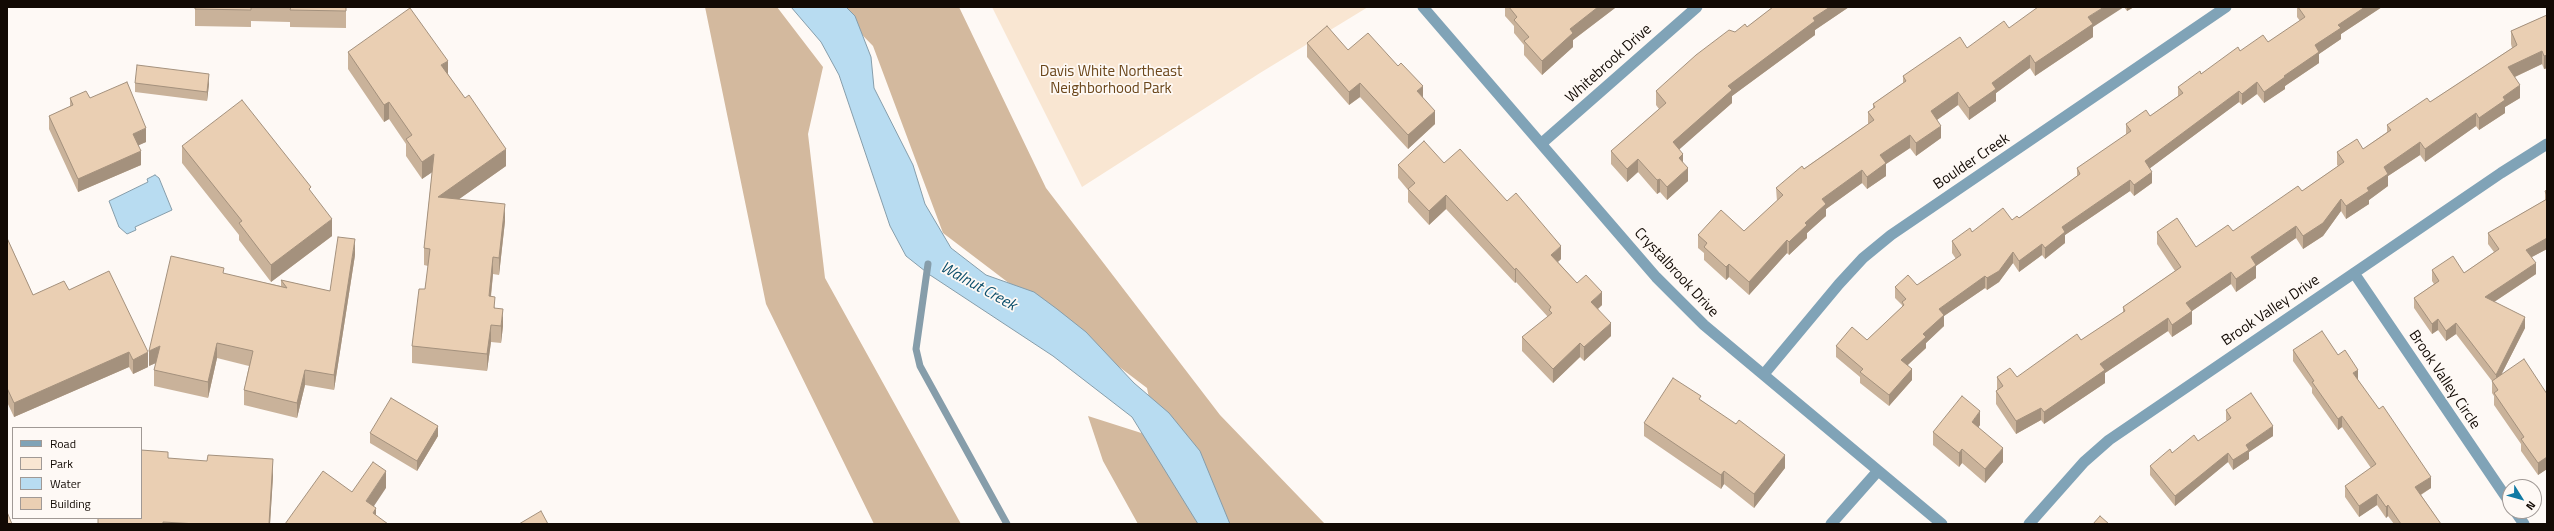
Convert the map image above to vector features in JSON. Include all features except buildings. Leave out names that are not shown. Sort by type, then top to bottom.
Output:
[{"type":"street","name":"Crystalbrook Drive","points":[[1423,7],[1656,277],[1704,325],[1764,374],[1877,472],[1942,524]]},
{"type":"street","name":"Whitebrook Drive","points":[[1542,144],[1696,7]]},
{"type":"street","name":"Boulder Creek","points":[[1764,374],[1839,284],[1863,258],[1891,235],[2226,7]]},
{"type":"street","name":"Brook Valley Drive","points":[[2029,524],[2084,462],[2109,440],[2547,144]]},
{"type":"street","name":"Brook Valley Circle","points":[[2354,273],[2502,491]]},
{"type":"street","points":[[1831,524],[1877,472]]},
{"type":"green space","name":"Davis White Northeast Neighborhood Park","points":[[992,7],[1368,7],[1260,73],[1082,187]]},
{"type":"shaded area","points":[[705,7],[777,7],[823,67],[808,134],[825,278],[961,524],[874,524],[766,304]]},
{"type":"shaded area","points":[[835,7],[959,7],[1046,188],[1220,415],[1325,524],[1138,524],[1103,461],[1088,416],[1157,438],[1147,388],[943,233],[873,46]]},
{"type":"water","name":"Walnut Creek","points":[[791,7],[846,7],[855,16],[871,57],[874,88],[913,165],[925,204],[951,248],[986,275],[1034,292],[1057,309],[1086,332],[1134,383],[1169,413],[1200,451],[1230,524],[1198,524],[1132,417],[1053,356],[930,275],[906,256],[890,226],[839,75],[821,42]]},
{"type":"water","points":[[155,175],[159,178],[172,210],[135,227],[136,230],[127,234],[119,227],[109,201],[148,182],[147,179]]},
{"type":"waterway","points":[[928,264],[916,349],[920,366],[1007,524]]}]
